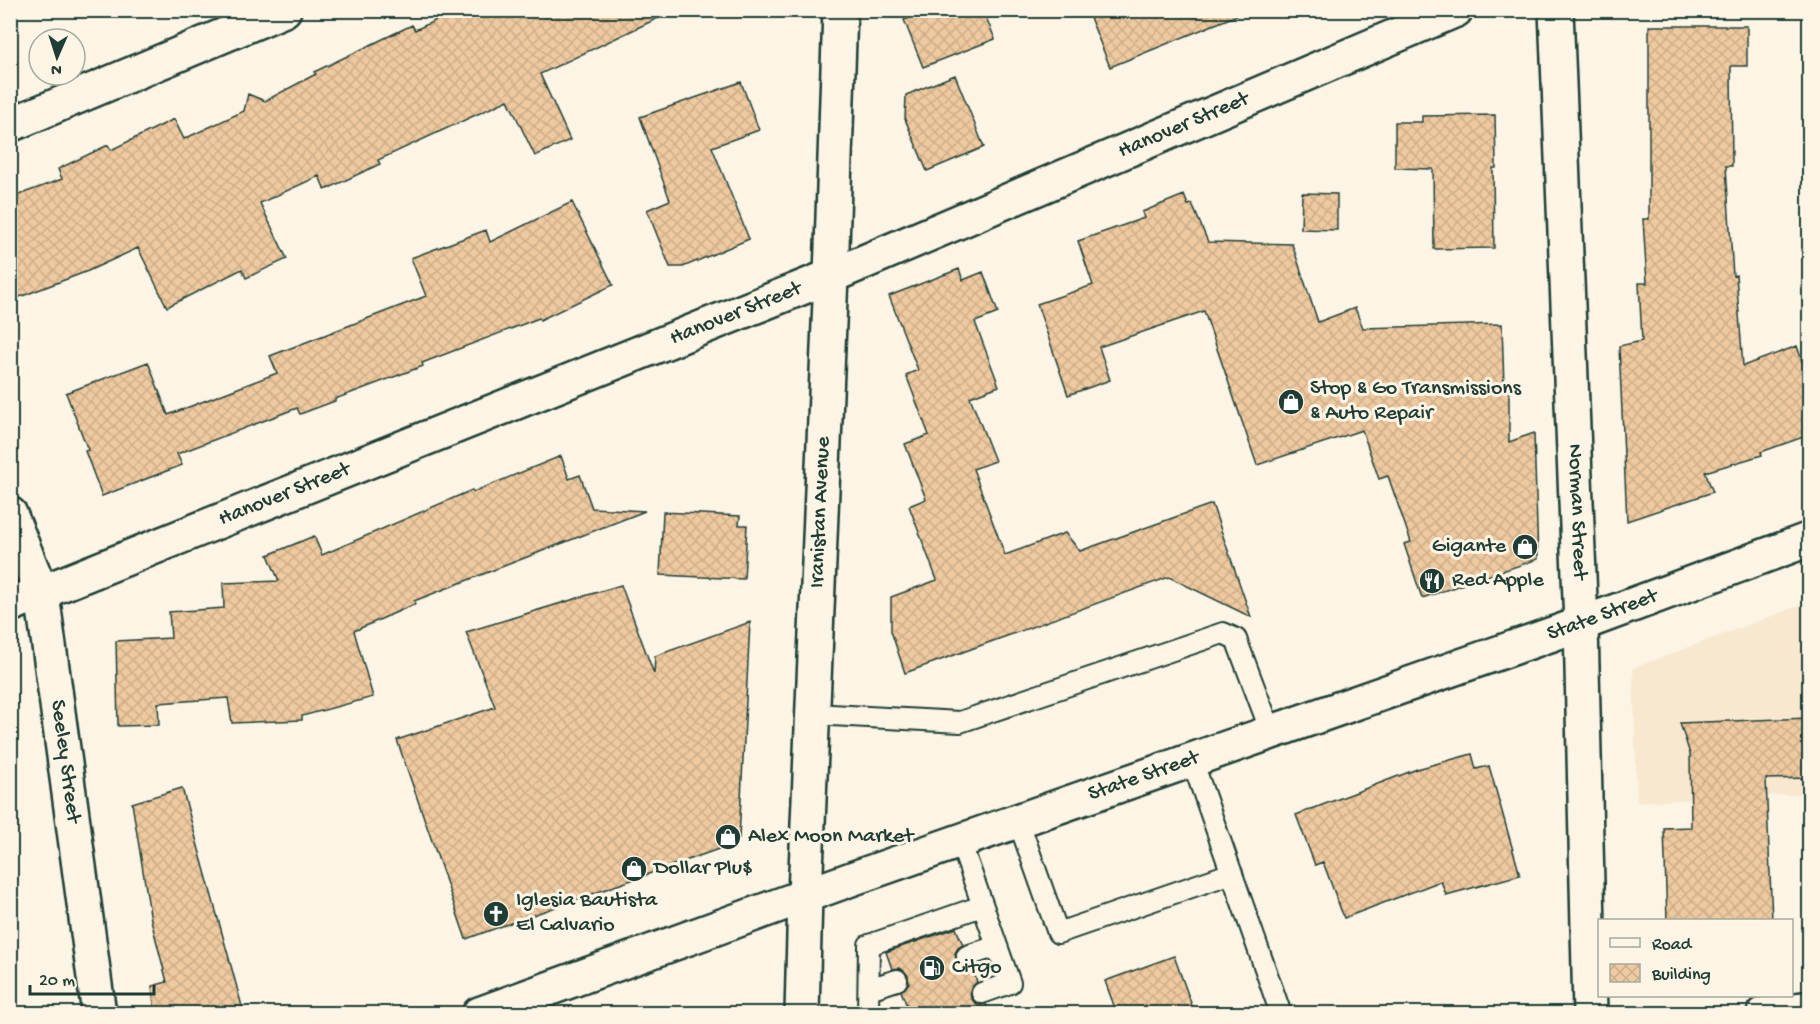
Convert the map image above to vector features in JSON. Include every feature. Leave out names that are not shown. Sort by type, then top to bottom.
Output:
[{"type":"street","points":[[10,125],[284,10]]},
{"type":"street","name":"Iranistan Avenue","points":[[802,1014],[840,10]]},
{"type":"street","name":"Hanover Street","points":[[10,606],[831,276],[1456,10]]},
{"type":"street","name":"Norman Street","points":[[1556,10],[1581,624],[1590,1014]]},
{"type":"street","name":"Seeley Street","points":[[10,514],[42,594],[99,1014]]},
{"type":"street","name":"State Street","points":[[479,1014],[805,895],[1581,624],[1809,539]]},
{"type":"street","points":[[1764,1014],[1809,1008]]},
{"type":"lane","points":[[813,714],[960,722],[1223,633],[1236,639],[1271,732]]},
{"type":"lane","points":[[1192,760],[1281,1014]]},
{"type":"lane","points":[[1018,820],[1058,933],[1232,873]]},
{"type":"lane","points":[[960,841],[1010,983],[982,993]]},
{"type":"lane","points":[[868,1014],[869,945],[982,906]]},
{"type":"lane","points":[[967,956],[996,946]]},
{"type":"lane","points":[[869,990],[897,980]]},
{"type":"shaded area","points":[[1809,602],[1809,794],[1637,802],[1633,668]]},
{"type":"building","points":[[458,10],[675,10],[540,74],[570,140],[535,156],[508,100],[378,160],[380,164],[325,190],[319,176],[260,203],[287,259],[246,278],[242,269],[167,307],[138,248],[88,271],[17,298],[10,280],[10,198],[62,179],[58,169],[108,145],[111,150],[174,119],[184,139],[244,111],[248,94],[265,101],[316,74],[314,72],[412,25],[415,30]]},
{"type":"building","points":[[928,10],[983,10],[995,39],[923,67],[904,20]]},
{"type":"building","points":[[1087,10],[1245,10],[1245,12],[1110,67]]},
{"type":"building","points":[[1649,26],[1747,26],[1747,66],[1731,66],[1732,166],[1726,166],[1733,276],[1736,275],[1743,366],[1797,346],[1809,381],[1809,435],[1761,452],[1762,455],[1705,472],[1713,492],[1627,521],[1619,346],[1642,341],[1639,283],[1647,283],[1643,219],[1649,219]]},
{"type":"building","points":[[955,75],[984,147],[927,171],[905,119],[906,95]]},
{"type":"building","points":[[741,82],[759,130],[712,147],[749,239],[683,267],[670,267],[647,210],[670,200],[640,117]]},
{"type":"building","points":[[1495,115],[1494,248],[1434,249],[1433,169],[1395,168],[1395,122],[1422,122],[1422,116]]},
{"type":"building","points":[[1302,193],[1337,194],[1337,230],[1301,229]]},
{"type":"building","points":[[1184,195],[1188,205],[1192,204],[1208,242],[1292,244],[1318,322],[1355,308],[1363,328],[1502,324],[1504,387],[1509,387],[1509,442],[1534,433],[1538,559],[1422,598],[1404,544],[1411,542],[1388,476],[1379,479],[1362,430],[1257,465],[1204,311],[1099,347],[1110,380],[1068,395],[1037,304],[1093,285],[1078,241],[1144,218],[1142,212]]},
{"type":"building","points":[[572,202],[613,285],[540,320],[539,318],[422,363],[423,366],[335,399],[335,401],[300,414],[297,408],[177,454],[182,465],[102,496],[85,451],[88,450],[66,393],[148,362],[168,415],[277,373],[270,356],[426,296],[411,258],[486,230],[490,242]]},
{"type":"building","points":[[959,269],[963,280],[983,272],[998,313],[975,322],[999,386],[970,397],[995,461],[973,469],[1005,555],[1065,533],[1080,551],[1212,504],[1251,617],[1169,577],[905,673],[891,631],[891,597],[937,580],[909,506],[926,499],[905,444],[929,435],[906,375],[918,370],[889,296]]},
{"type":"building","points":[[561,456],[569,479],[580,475],[592,508],[645,511],[414,601],[415,604],[354,631],[373,697],[302,716],[302,720],[232,723],[228,698],[158,703],[159,725],[118,726],[116,641],[171,638],[169,612],[224,608],[223,583],[279,581],[268,555],[314,536],[322,555],[472,490],[473,492]]},
{"type":"building","points":[[663,512],[740,516],[739,525],[747,525],[744,579],[660,575]]},
{"type":"building","points":[[621,585],[654,674],[655,656],[750,622],[739,838],[727,846],[466,939],[397,740],[495,707],[466,632]]},
{"type":"building","points":[[1809,718],[1809,778],[1766,779],[1772,919],[1667,919],[1664,828],[1691,827],[1690,754],[1680,723]]},
{"type":"building","points":[[1472,754],[1476,769],[1489,766],[1520,875],[1446,895],[1441,881],[1344,918],[1323,862],[1315,865],[1296,815],[1417,769]]},
{"type":"building","points":[[182,788],[244,1014],[155,1014],[152,986],[167,982],[151,920],[132,803]]},
{"type":"building","name":"Citgo","points":[[956,928],[963,945],[955,953],[956,960],[964,968],[972,967],[977,982],[970,990],[971,998],[979,1005],[986,1004],[989,1014],[910,1014],[901,991],[909,983],[908,976],[900,968],[892,969],[886,952]]},
{"type":"building","points":[[1174,956],[1195,1014],[1117,1014],[1105,981]]},
{"type":"place","name":"Stop & Go Transmissions & Auto Repair","points":[[1291,402]]},
{"type":"place","name":"Gigante","points":[[1525,547]]},
{"type":"place","name":"Red Apple","points":[[1432,581]]},
{"type":"place","name":"Alex Moon Market","points":[[728,837]]},
{"type":"place","name":"Dollar Plu$","points":[[634,869]]},
{"type":"place","name":"Iglesia Bautista El Calvario","points":[[496,914]]},
{"type":"place","name":"Citgo","points":[[932,968]]}]
